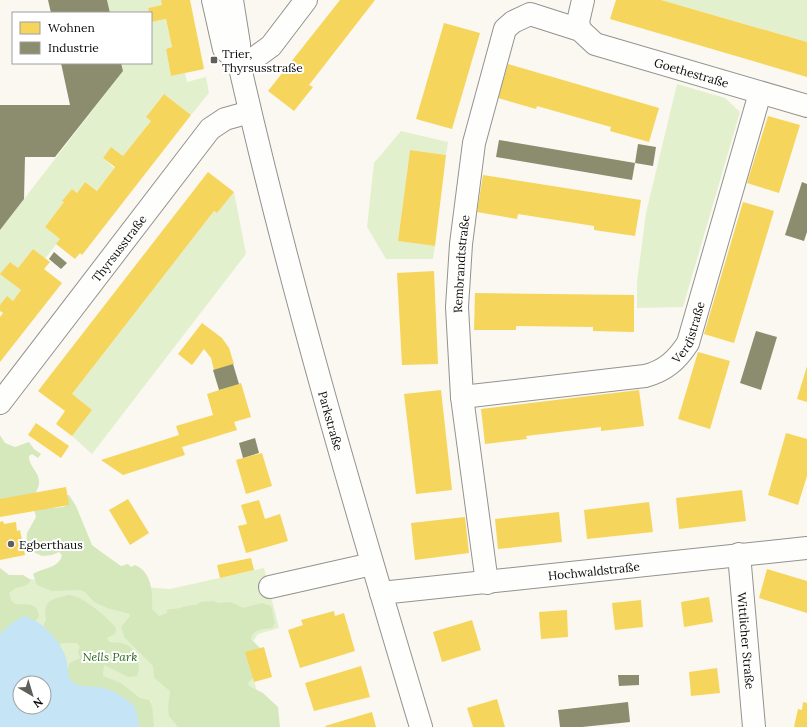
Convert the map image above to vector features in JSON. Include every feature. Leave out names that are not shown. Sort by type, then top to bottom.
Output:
[{"type":"street","points":[[213,0],[224,49],[239,63],[254,59],[271,46],[306,0]]},
{"type":"street","name":"Parkstraße","points":[[232,0],[239,44],[239,63],[304,325],[372,564],[422,727]]},
{"type":"street","points":[[580,30],[578,22],[584,0]]},
{"type":"street","name":"Rembrandtstraße","points":[[487,583],[462,397],[457,307],[461,244],[474,143],[505,29],[517,20],[530,14],[580,30]]},
{"type":"street","name":"Goethestraße","points":[[580,30],[595,44],[807,106]]},
{"type":"street","name":"Verdistraße","points":[[462,397],[645,376],[657,373],[668,367],[680,356],[688,342],[760,93]]},
{"type":"street","name":"Thyrsusstraße","points":[[0,403],[210,129],[226,119],[250,112]]},
{"type":"street","name":"Hochwaldstraße","points":[[381,593],[807,548]]},
{"type":"street","name":"Wittlicher Straße","points":[[739,554],[754,727]]},
{"type":"street","points":[[270,587],[372,564]]},
{"type":"green space","points":[[107,0],[161,0],[162,5],[148,8],[149,12],[110,12]]},
{"type":"green space","points":[[661,0],[807,0],[807,42]]},
{"type":"green space","points":[[166,19],[172,47],[166,49],[171,76],[185,73],[187,82],[206,77],[209,93],[191,115],[164,94],[146,117],[151,121],[123,156],[111,147],[103,158],[114,168],[97,191],[85,182],[77,193],[72,189],[45,227],[60,239],[45,259],[33,249],[18,268],[10,262],[1,274],[21,290],[13,301],[7,297],[0,305],[0,230],[123,71],[121,64],[152,64],[152,22]]},
{"type":"green space","points":[[677,84],[725,98],[740,112],[683,307],[637,308],[637,282],[646,213]]},
{"type":"green space","points":[[401,131],[448,142],[446,155],[410,150],[398,241],[435,246],[433,259],[386,259],[367,227],[374,163]]},
{"type":"green space","points":[[234,192],[246,254],[92,454],[72,436],[72,394],[214,211],[217,213]]},
{"type":"green space","points":[[0,435],[5,443],[15,447],[29,442],[34,449],[41,454],[38,458],[32,454],[29,456],[39,482],[35,494],[0,505]]},
{"type":"green space","points":[[66,495],[69,495],[76,506],[92,545],[121,566],[128,564],[131,567],[135,565],[141,568],[145,573],[152,590],[152,609],[159,616],[167,613],[167,610],[197,605],[200,602],[231,602],[243,608],[262,603],[271,606],[275,623],[272,628],[261,629],[252,635],[251,639],[262,650],[256,675],[248,683],[249,686],[263,693],[278,707],[280,727],[178,727],[169,716],[168,707],[170,691],[154,678],[153,666],[124,637],[121,627],[130,614],[107,608],[94,602],[85,592],[80,590],[52,591],[37,585],[33,574],[58,563],[62,555],[59,552],[52,555],[42,556],[29,550],[26,545],[27,533],[36,517],[34,508],[57,508],[65,506],[68,504]]},
{"type":"green space","points":[[0,568],[9,575],[23,575],[31,580],[27,585],[16,588],[9,593],[11,600],[15,604],[27,604],[33,606],[38,611],[39,616],[35,622],[3,635],[0,634]]},
{"type":"green space","name":"Nells Park","points":[[264,568],[279,628],[258,634],[246,652],[267,727],[0,727],[0,577],[170,589]]},
{"type":"green space","points":[[69,595],[75,596],[88,603],[107,618],[116,628],[115,634],[107,638],[109,642],[125,644],[133,649],[139,662],[137,676],[128,677],[104,665],[103,676],[121,683],[140,698],[149,700],[152,706],[154,727],[102,727],[66,673],[70,663],[80,658],[78,651],[80,647],[77,643],[62,643],[59,645],[42,628],[46,620],[45,613],[47,604],[53,599]]},
{"type":"water","points":[[24,616],[37,622],[50,632],[60,645],[67,661],[71,681],[80,686],[108,689],[127,700],[135,708],[138,716],[139,727],[0,727],[0,634],[12,623]]},
{"type":"building: Wohnen","points":[[161,0],[190,0],[204,69],[171,76],[166,49],[172,47],[166,19],[152,22],[152,12],[149,12],[148,8],[162,5]]},
{"type":"building: Wohnen","points":[[340,0],[375,0],[309,85],[313,87],[294,111],[268,91]]},
{"type":"building: Wohnen","points":[[616,0],[661,0],[807,42],[807,77],[610,19]]},
{"type":"building: Wohnen","points":[[444,23],[480,33],[452,129],[416,119]]},
{"type":"building: Wohnen","points":[[508,64],[659,108],[649,142],[610,131],[611,127],[537,106],[536,109],[498,98]]},
{"type":"building: Wohnen","points":[[164,94],[191,115],[82,255],[80,253],[75,259],[56,244],[60,239],[45,227],[64,202],[62,201],[72,189],[77,193],[85,182],[97,191],[115,167],[103,158],[111,147],[123,156],[151,121],[146,117]]},
{"type":"building: Wohnen","points":[[768,116],[800,125],[779,193],[747,183]]},
{"type":"building: Wohnen","points":[[410,150],[446,155],[435,246],[398,241]]},
{"type":"building: Wohnen","points":[[208,172],[234,192],[217,213],[214,211],[72,394],[92,410],[72,436],[56,424],[65,411],[38,391]]},
{"type":"building: Wohnen","points":[[483,175],[641,200],[635,236],[594,230],[594,226],[518,214],[517,219],[477,212]]},
{"type":"building: Wohnen","points":[[743,202],[774,211],[734,343],[704,334]]},
{"type":"building: Wohnen","points":[[33,249],[50,262],[44,269],[62,283],[0,362],[0,317],[3,313],[0,311],[0,305],[7,296],[13,301],[21,290],[0,274],[10,262],[18,268]]},
{"type":"building: Wohnen","points":[[434,271],[438,364],[402,365],[397,273]]},
{"type":"building: Wohnen","points":[[475,293],[634,295],[634,332],[593,331],[593,327],[516,326],[516,330],[474,330]]},
{"type":"building: Wohnen","points":[[202,323],[222,338],[229,348],[234,364],[214,370],[211,358],[204,349],[192,365],[178,354]]},
{"type":"building: Wohnen","points":[[698,352],[730,361],[710,429],[678,419]]},
{"type":"building: Wohnen","points":[[807,366],[807,402],[797,399]]},
{"type":"building: Wohnen","points":[[241,383],[251,417],[234,422],[237,430],[182,447],[185,455],[123,475],[101,460],[179,435],[176,426],[213,415],[207,394]]},
{"type":"building: Wohnen","points":[[441,390],[452,490],[416,494],[404,394]]},
{"type":"building: Wohnen","points":[[639,390],[644,426],[601,431],[601,427],[526,436],[527,439],[485,444],[481,409]]},
{"type":"building: Wohnen","points":[[36,423],[69,446],[61,458],[28,435]]},
{"type":"building: Wohnen","points":[[786,433],[807,439],[807,476],[798,505],[768,495]]},
{"type":"building: Wohnen","points":[[262,453],[272,486],[246,494],[236,460]]},
{"type":"building: Wohnen","points":[[66,487],[69,505],[0,517],[0,499]]},
{"type":"building: Wohnen","points":[[742,490],[746,521],[679,529],[676,498]]},
{"type":"building: Wohnen","points":[[128,499],[149,533],[130,545],[109,510]]},
{"type":"building: Wohnen","points":[[259,500],[265,519],[280,514],[288,541],[246,553],[238,526],[247,524],[241,505]]},
{"type":"building: Wohnen","points":[[649,502],[653,532],[587,539],[584,510]]},
{"type":"building: Wohnen","points":[[559,512],[562,542],[498,549],[495,519]]},
{"type":"building: Wohnen","points":[[465,517],[469,553],[415,560],[411,523]]},
{"type":"building: Wohnen","name":"Egberthaus","points":[[3,521],[4,524],[16,522],[17,531],[20,530],[25,555],[0,560],[0,522]]},
{"type":"building: Wohnen","points":[[251,558],[254,570],[220,578],[217,565]]},
{"type":"building: Wohnen","points":[[767,569],[807,581],[807,613],[759,598]]},
{"type":"building: Wohnen","points":[[709,597],[713,622],[684,627],[681,602]]},
{"type":"building: Wohnen","points":[[641,600],[643,627],[615,630],[612,603]]},
{"type":"building: Wohnen","points":[[567,610],[568,637],[541,639],[539,612]]},
{"type":"building: Wohnen","points":[[334,611],[335,616],[344,613],[355,651],[300,668],[288,630],[303,625],[301,620]]},
{"type":"building: Wohnen","points":[[472,620],[481,650],[442,662],[433,632]]},
{"type":"building: Wohnen","points":[[264,647],[272,677],[254,682],[245,652]]},
{"type":"building: Wohnen","points":[[361,666],[370,697],[314,711],[305,683]]},
{"type":"building: Wohnen","points":[[717,668],[720,693],[691,696],[689,672]]},
{"type":"building: Wohnen","points":[[497,699],[505,727],[473,727],[467,708]]},
{"type":"building: Wohnen","points":[[803,702],[807,703],[807,727],[794,727],[798,709],[802,710]]},
{"type":"building: Wohnen","points":[[372,712],[376,727],[325,726]]},
{"type":"building: Industrie","points":[[48,0],[107,0],[110,12],[51,12]]},
{"type":"building: Industrie","points":[[61,64],[121,64],[123,71],[55,157],[25,157],[24,199],[0,230],[0,105],[70,105]]},
{"type":"building: Industrie","points":[[499,140],[635,163],[632,180],[496,157]]},
{"type":"building: Industrie","points":[[638,144],[656,147],[653,166],[635,163]]},
{"type":"building: Industrie","points":[[802,182],[807,184],[807,232],[804,241],[785,235]]},
{"type":"building: Industrie","points":[[54,252],[67,263],[61,269],[49,259]]},
{"type":"building: Industrie","points":[[756,331],[777,337],[761,390],[740,383]]},
{"type":"building: Industrie","points":[[233,364],[239,384],[219,390],[213,370]]},
{"type":"building: Industrie","points":[[255,438],[259,453],[243,458],[239,443]]},
{"type":"building: Industrie","points":[[618,675],[639,675],[639,685],[619,686]]},
{"type":"building: Industrie","points":[[628,702],[630,722],[582,727],[560,727],[558,710]]},
{"type":"place","name":"Trier, Thyrsusstraße","points":[[214,60]]},
{"type":"place","name":"Egberthaus","points":[[11,544]]}]
